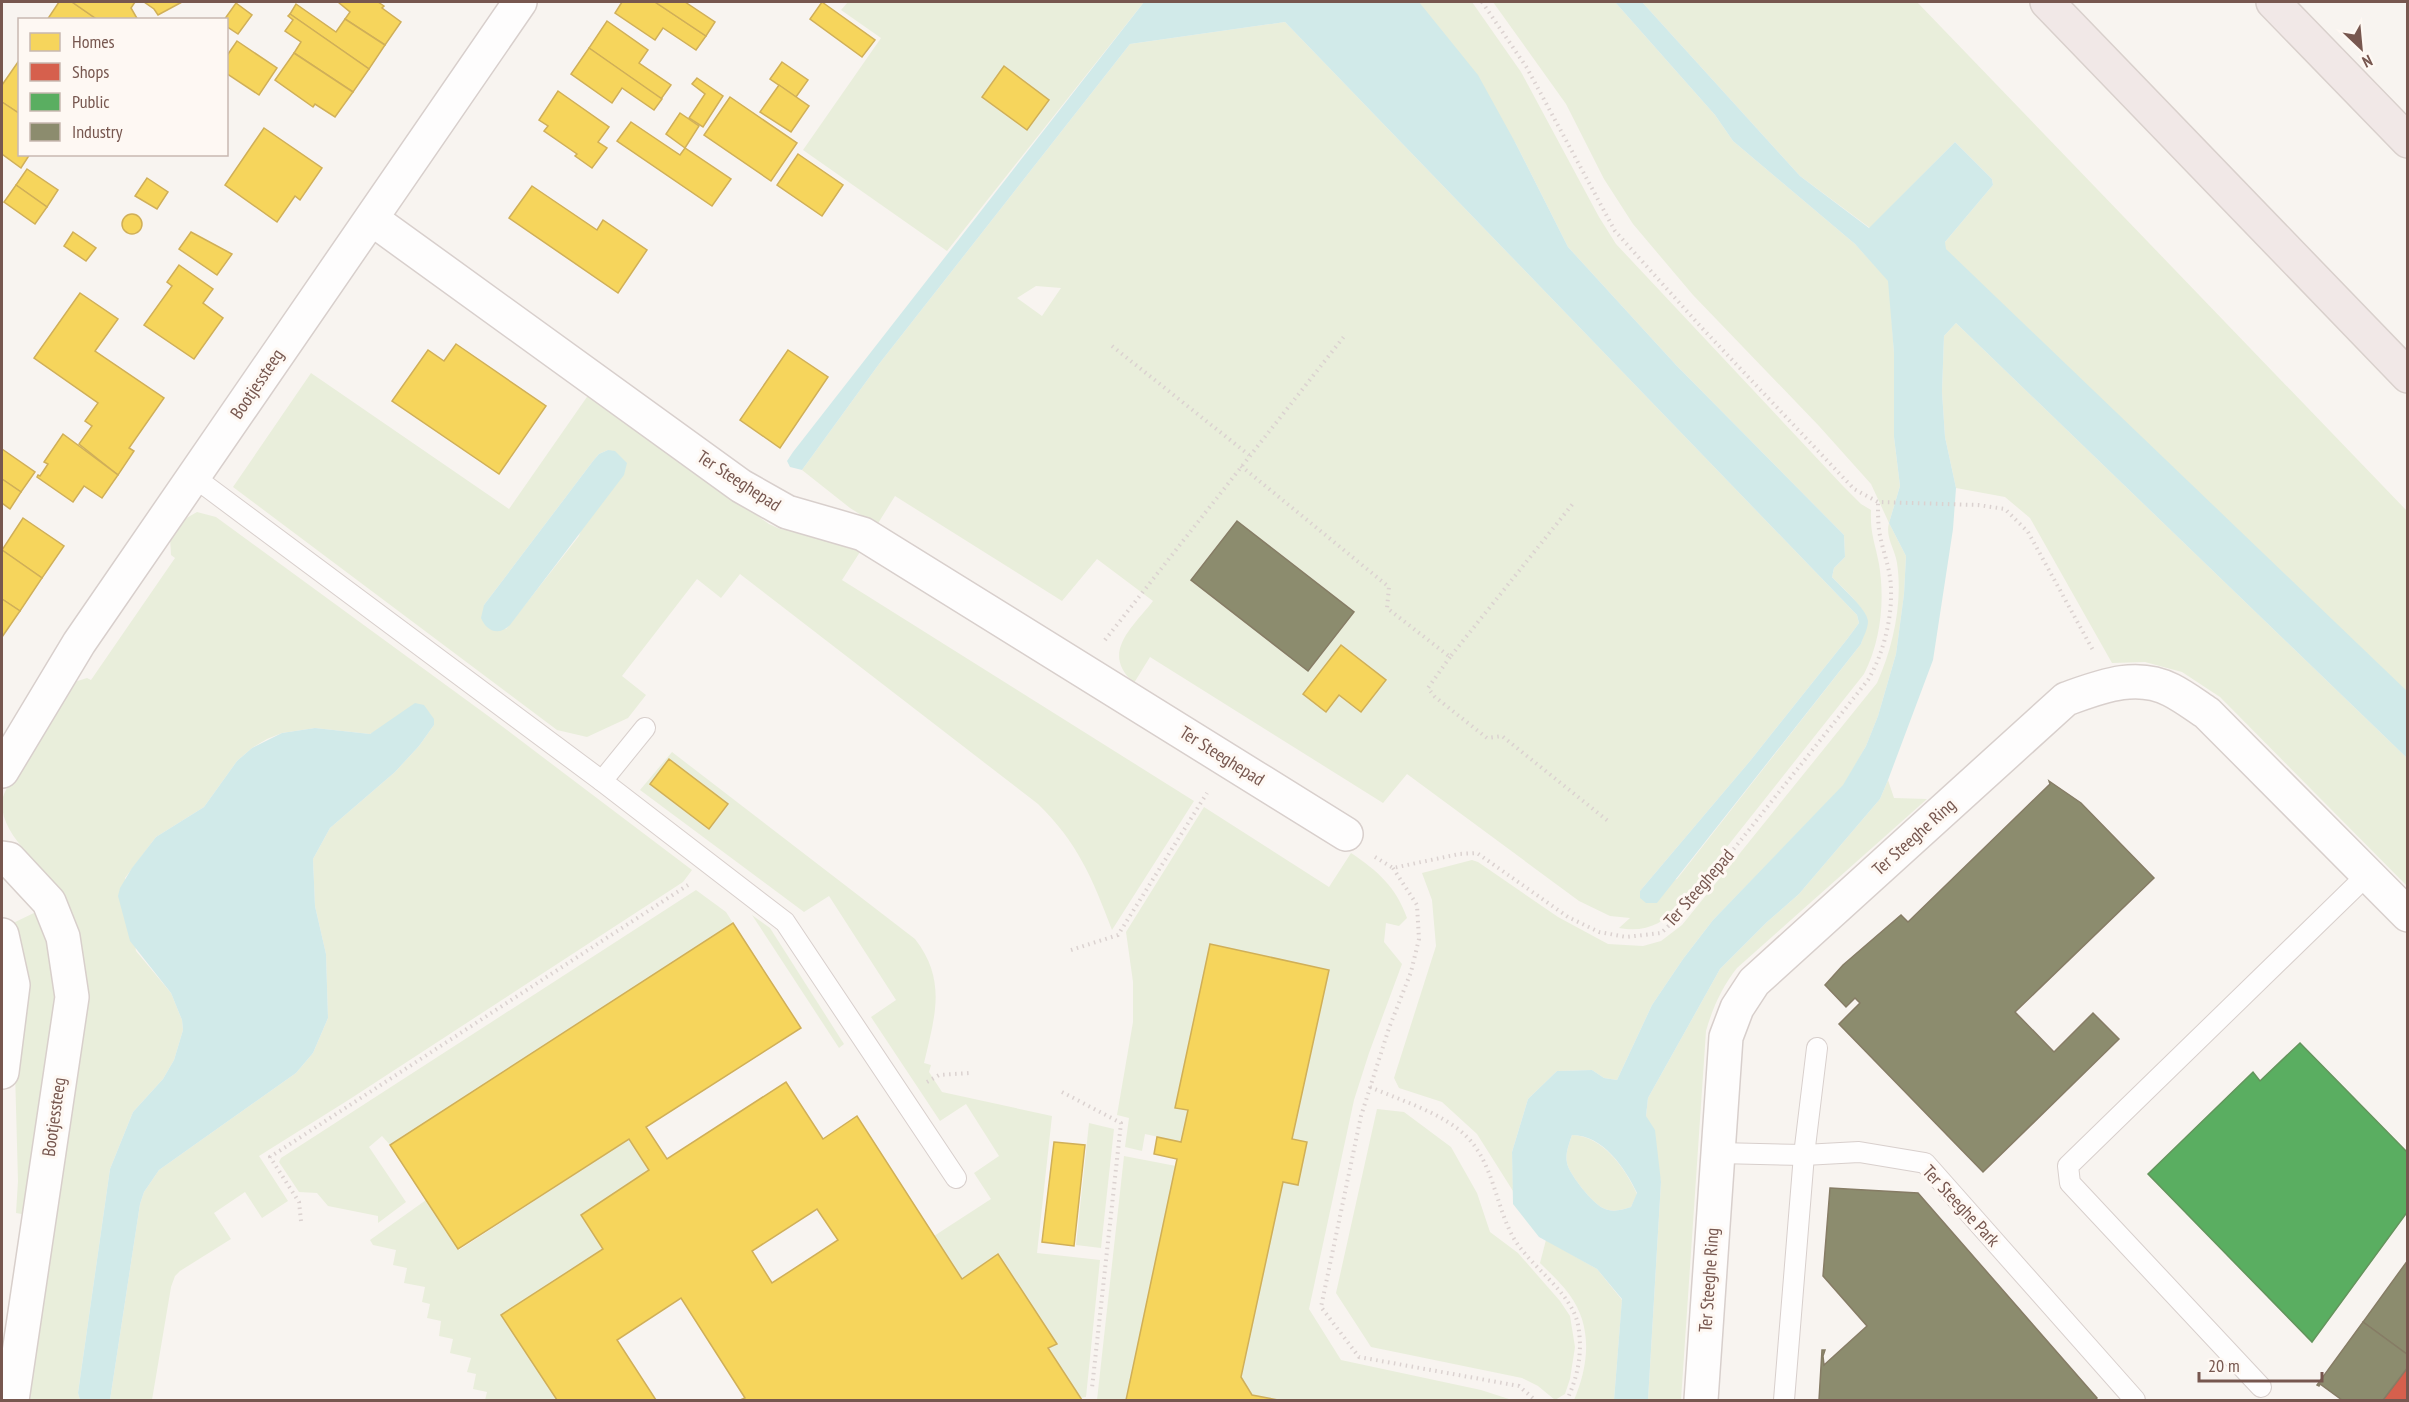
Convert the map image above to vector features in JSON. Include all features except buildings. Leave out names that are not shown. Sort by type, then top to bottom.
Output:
[{"type":"highway","points":[[2047,2],[2408,376]]},
{"type":"highway","points":[[2273,2],[2408,141]]},
{"type":"street","name":"Bootjessteeg","points":[[2,771],[79,644],[520,2]]},
{"type":"street","name":"Ter Steeghepad","points":[[372,219],[741,486],[787,512],[863,534],[1346,834]]},
{"type":"street","name":"Ter Steeghe Ring","points":[[1701,1401],[1726,1036],[1737,1008],[1754,982],[2066,699],[2111,684],[2144,681],[2170,689],[2207,713],[2408,915]]},
{"type":"street","name":"Bootjessteeg","points":[[2,858],[9,859],[49,902],[63,937],[72,997],[12,1401]]},
{"type":"street","points":[[2,935],[13,986],[2,1072]]},
{"type":"lane","points":[[194,477],[602,781],[785,922],[956,1178]]},
{"type":"lane","points":[[602,781],[645,728]]},
{"type":"lane","points":[[2261,1387],[2070,1183],[2068,1166],[2367,874]]},
{"type":"lane","points":[[1784,1401],[1804,1155],[1817,1048]]},
{"type":"lane","name":"Ter Steeghe Park","points":[[1719,1153],[1804,1155],[1859,1152],[1925,1163],[2135,1401]]},
{"type":"path","points":[[1482,2],[1527,68],[1615,231],[1702,328],[1854,489],[1878,502],[2005,509],[2028,532],[2111,684]]},
{"type":"path","points":[[1082,669],[1346,334]]},
{"type":"path","points":[[1112,346],[1249,455]]},
{"type":"path","points":[[1241,466],[1389,587],[1387,608],[1450,657]]},
{"type":"path","points":[[1575,501],[1450,657],[1428,688],[1435,697],[1487,738],[1502,736],[1608,821]]},
{"type":"path","name":"Ter Steeghepad","points":[[1394,868],[1459,854],[1477,853],[1568,917],[1599,932],[1626,937],[1661,933],[1675,920],[1737,845],[1868,680],[1878,663],[1892,590],[1879,531],[1878,502]]},
{"type":"path","points":[[1071,951],[1118,935],[1228,759]]},
{"type":"path","points":[[1346,834],[1357,847],[1394,868],[1417,905],[1419,939],[1411,972],[1389,1028],[1361,1116],[1322,1307],[1359,1357],[1519,1386],[1535,1401]]},
{"type":"path","points":[[301,1221],[299,1202],[270,1157],[671,897],[693,882],[707,862]]},
{"type":"path","points":[[902,1098],[939,1075],[969,1073]]},
{"type":"path","points":[[1370,1087],[1447,1122],[1468,1138],[1482,1158],[1514,1238],[1533,1265],[1567,1300],[1578,1323],[1580,1353],[1576,1379],[1567,1401]]},
{"type":"path","points":[[1062,1092],[1121,1123],[1092,1388]]},
{"type":"green space","points":[[848,2],[1144,2],[947,251],[803,150],[881,38],[841,10]]},
{"type":"green space","points":[[1419,2],[1472,2],[1521,72],[1599,217],[1616,244],[1843,486],[1861,504],[1871,510],[1872,532],[1882,592],[1878,634],[1864,674],[1680,906],[1667,918],[1645,928],[1619,928],[1630,918],[1610,916],[1579,901],[1407,774],[1383,803],[1150,657],[1134,683],[1124,672],[1120,661],[1120,651],[1129,631],[1153,601],[1097,559],[1062,601],[895,496],[877,525],[850,508],[802,470],[879,364],[1130,44],[1285,22],[1857,615],[1859,623],[1848,638],[1750,761],[1640,891],[1677,879],[1861,644],[1865,622],[1854,599],[1832,577],[1834,568],[1845,557],[1844,535],[1676,365],[1568,247],[1516,144]],"holes":[[[1036,286],[1061,288],[1042,316],[1017,298]]]},
{"type":"green space","points":[[1493,2],[1615,2],[1715,115],[1733,141],[1855,244],[1889,281],[1894,353],[1894,437],[1900,486],[1889,523],[1871,484],[1819,426],[1693,295],[1633,224],[1604,179],[1566,104]]},
{"type":"green space","points":[[1642,2],[1917,2],[2407,511],[2407,692],[1945,249],[1945,242],[1993,185],[1992,179],[1955,142],[1870,228],[1800,176]]},
{"type":"green space","points":[[1956,323],[2407,758],[2407,886],[2220,697],[2182,672],[2145,662],[2112,663],[2030,518],[2005,497],[1956,488],[1945,437],[1942,392],[1944,336]]},
{"type":"green space","points":[[311,373],[509,509],[589,394],[769,524],[780,529],[832,536],[860,552],[842,580],[1194,801],[1112,930],[1098,894],[1074,847],[1038,804],[740,574],[721,598],[697,579],[622,676],[646,695],[628,718],[587,737],[557,730],[233,487]],"holes":[[[608,450],[579,536],[506,629],[484,605],[593,461],[599,454]]]},
{"type":"green space","points":[[197,512],[216,517],[491,718],[692,870],[683,882],[259,1156],[288,1201],[262,1218],[245,1192],[214,1213],[231,1239],[175,1276],[171,1287],[152,1400],[110,1400],[140,1204],[144,1192],[159,1170],[296,1073],[313,1053],[328,1018],[326,954],[315,906],[313,859],[330,828],[395,772],[419,746],[434,725],[434,719],[382,728],[370,734],[315,728],[282,733],[252,748],[237,761],[204,807],[156,837],[125,878],[136,951],[171,993],[182,1020],[183,1030],[174,1060],[163,1079],[133,1112],[110,1169],[78,1393],[80,1400],[26,1400],[84,972],[78,933],[69,906],[57,886],[26,852],[9,828],[3,815],[2,801],[9,785],[71,683],[87,678],[91,680],[175,558],[171,555],[170,538],[183,520]]},
{"type":"green space","points":[[1889,523],[1906,556],[1904,594],[1896,654],[1878,716],[1866,746],[1844,785],[1713,920],[1683,959],[1652,1005],[1617,1080],[1604,1078],[1592,1070],[1557,1071],[1528,1099],[1512,1152],[1513,1191],[1477,1134],[1442,1102],[1399,1088],[1394,1078],[1436,946],[1432,900],[1422,873],[1472,860],[1558,917],[1608,944],[1643,946],[1661,941],[1682,925],[1877,683],[1888,655],[1898,609],[1899,578],[1896,558],[1888,533]]},
{"type":"green space","points":[[672,752],[915,939],[925,954],[935,984],[936,999],[932,1030],[924,1063],[931,1065],[929,1072],[942,1092],[1052,1116],[1037,1253],[1100,1260],[1086,1397],[1080,1398],[1048,1348],[1057,1344],[998,1254],[962,1279],[934,1236],[991,1199],[974,1173],[999,1156],[966,1104],[940,1121],[871,1017],[896,1000],[829,896],[804,912],[640,790]]},
{"type":"green space","points":[[1888,780],[1894,798],[1927,799],[1737,968],[1722,990],[1712,1014],[1706,1031],[1681,1400],[1648,1400],[1661,1182],[1646,1116],[1648,1098],[1720,969],[1799,894],[1880,799]]},
{"type":"green space","points":[[1204,807],[1329,887],[1351,853],[1370,866],[1392,889],[1407,918],[1399,926],[1386,923],[1384,942],[1402,964],[1354,1100],[1309,1309],[1341,1360],[1481,1390],[1512,1400],[1278,1400],[1252,1395],[1241,1377],[1283,1182],[1298,1185],[1307,1142],[1292,1139],[1329,970],[1211,944],[1176,1108],[1188,1110],[1181,1142],[1145,1134],[1142,1151],[1125,1147],[1129,1118],[1117,1115],[1133,1022],[1133,982],[1126,932]]},
{"type":"green space","points":[[696,890],[726,912],[733,923],[390,1145],[382,1136],[369,1147],[406,1202],[378,1223],[378,1216],[328,1206],[317,1193],[299,1192],[279,1162],[281,1158]]},
{"type":"green space","points":[[36,912],[48,941],[57,989],[27,1215],[16,1213],[18,1181],[11,924]]},
{"type":"green space","points":[[752,915],[770,928],[844,1044],[839,1048]]},
{"type":"green space","points":[[1377,1109],[1404,1112],[1451,1147],[1477,1193],[1490,1232],[1518,1253],[1560,1301],[1570,1316],[1575,1347],[1565,1394],[1555,1400],[1538,1386],[1522,1378],[1371,1347],[1336,1293]]},
{"type":"green space","points":[[1089,1123],[1114,1129],[1101,1248],[1076,1245]]},
{"type":"green space","points":[[1572,1135],[1594,1141],[1612,1155],[1637,1194],[1631,1207],[1606,1210],[1593,1201],[1582,1188],[1567,1163]]},
{"type":"green space","points":[[629,1139],[650,1170],[582,1214],[603,1249],[502,1315],[557,1400],[485,1400],[487,1392],[473,1389],[476,1374],[467,1372],[471,1358],[450,1353],[453,1339],[439,1336],[441,1321],[427,1318],[430,1304],[422,1302],[425,1287],[404,1283],[407,1268],[393,1265],[396,1250],[373,1245],[370,1240],[426,1200],[459,1250]]},
{"type":"green space","points":[[1124,1156],[1176,1166],[1126,1400],[1097,1400]]},
{"type":"green space","points":[[1546,1240],[1597,1269],[1622,1300],[1614,1400],[1574,1400],[1583,1373],[1585,1332],[1577,1306],[1559,1282],[1540,1263]]},
{"type":"water","points":[[1144,2],[1419,2],[1478,75],[1568,247],[1676,365],[1844,535],[1845,557],[1834,568],[1832,577],[1859,604],[1867,616],[1868,624],[1861,644],[1657,903],[1646,903],[1640,898],[1640,891],[1750,761],[1848,638],[1859,623],[1857,615],[1285,22],[1130,44],[879,364],[802,470],[790,467],[787,461],[793,452]]},
{"type":"water","points":[[1615,2],[1642,2],[1800,176],[1869,228],[1955,142],[1992,179],[1993,185],[1945,242],[1946,249],[2408,692],[2407,758],[1956,323],[1944,336],[1942,392],[1945,437],[1956,488],[1953,529],[1933,660],[1880,799],[1799,894],[1720,969],[1648,1098],[1646,1116],[1655,1130],[1661,1182],[1648,1400],[1614,1400],[1622,1299],[1597,1269],[1539,1237],[1513,1204],[1512,1152],[1528,1099],[1557,1071],[1592,1070],[1604,1078],[1617,1080],[1652,1005],[1683,959],[1713,920],[1843,785],[1866,746],[1878,716],[1896,654],[1904,594],[1906,556],[1889,523],[1900,486],[1894,437],[1894,353],[1888,281],[1855,244],[1733,141],[1715,115]],"holes":[[[1572,1135],[1583,1136],[1603,1147],[1626,1173],[1637,1193],[1631,1207],[1613,1211],[1606,1210],[1593,1201],[1577,1181],[1567,1163],[1567,1153]]]},
{"type":"water","points":[[608,450],[615,451],[627,463],[624,475],[510,625],[502,631],[494,631],[487,627],[481,618],[484,605],[593,461],[599,454]]},
{"type":"water","points":[[415,703],[424,705],[434,719],[434,725],[419,746],[395,772],[330,828],[313,859],[315,906],[326,954],[328,1018],[313,1053],[296,1073],[159,1170],[144,1192],[140,1204],[110,1400],[80,1400],[78,1393],[110,1169],[133,1112],[163,1079],[174,1060],[183,1030],[182,1020],[171,993],[130,941],[118,896],[120,888],[156,837],[204,807],[237,761],[252,748],[282,733],[315,728],[370,734]]}]
